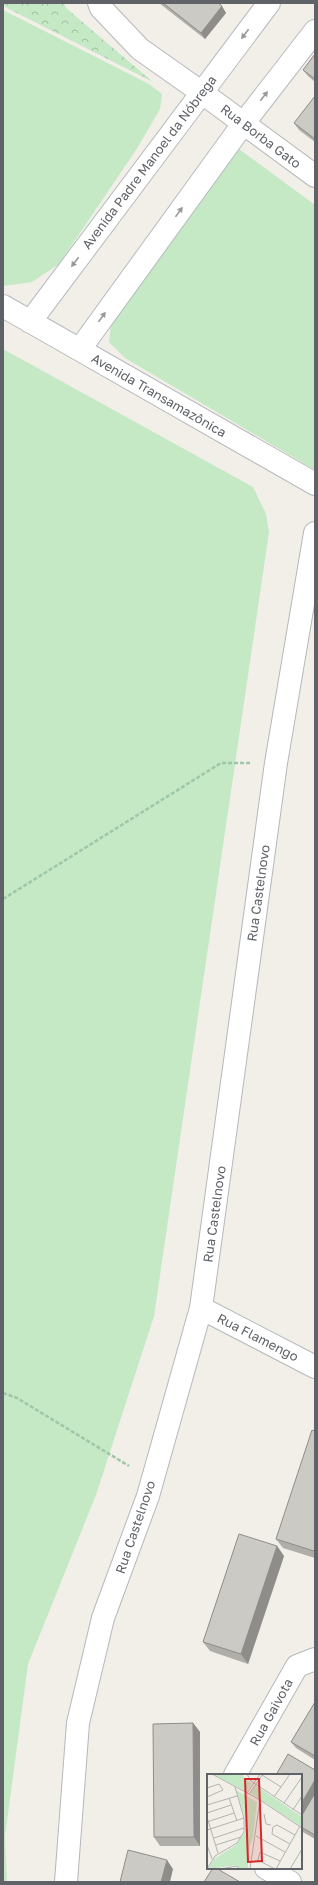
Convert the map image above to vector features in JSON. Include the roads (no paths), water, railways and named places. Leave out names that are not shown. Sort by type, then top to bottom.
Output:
[{"type":"street","name":"Rua Borba Gato","points":[[99,3],[101,8],[140,49],[315,176]]},
{"type":"street","name":"Avenida Padre Manoel da Nóbrega","points":[[30,322],[269,3]]},
{"type":"street","points":[[80,349],[243,124],[315,31]]},
{"type":"street","name":"Avenida Transamazônica","points":[[3,306],[315,484]]},
{"type":"street","name":"Rua Castelnovo","points":[[66,1882],[78,1723],[102,1618],[152,1480],[201,1308],[276,763],[315,533]]},
{"type":"street","name":"Rua Flamengo","points":[[201,1308],[315,1367]]},
{"type":"street","name":"Rua Gaivota","points":[[236,1774],[297,1666],[315,1659]]},
{"type":"street","points":[[268,1869],[290,1882]]}]
